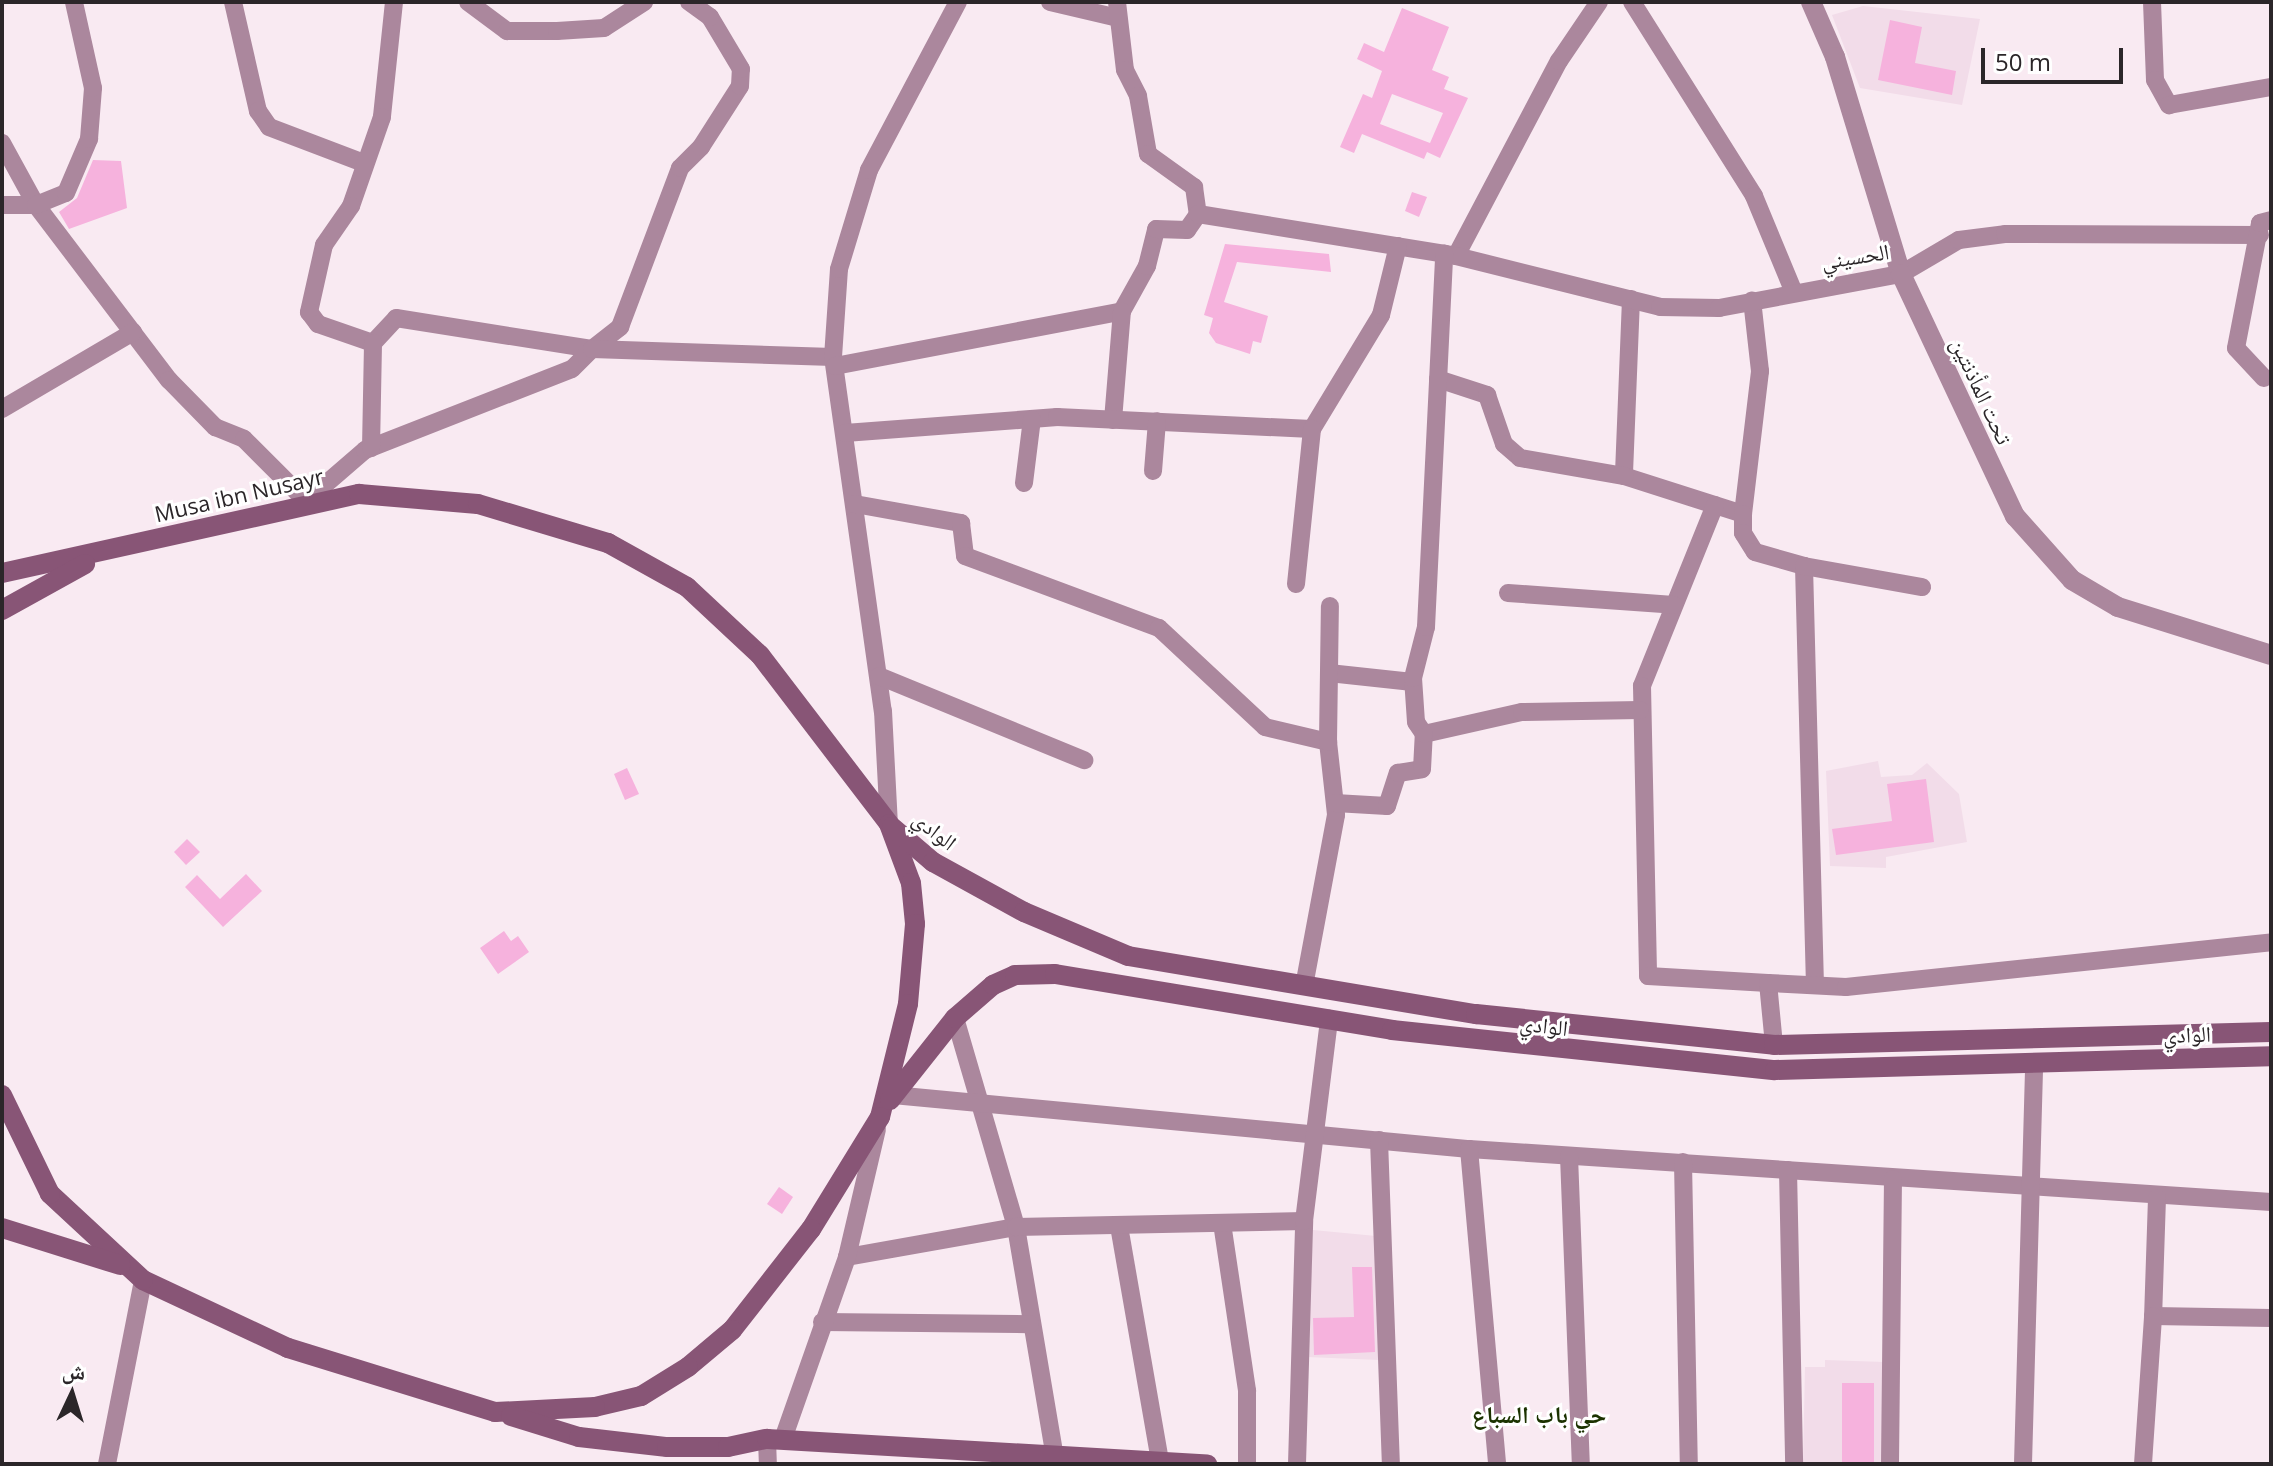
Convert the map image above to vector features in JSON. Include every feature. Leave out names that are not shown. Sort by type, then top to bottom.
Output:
[{"type":"main road","name":"Musa ibn Nusayr","points":[[2,573],[110,551],[306,501],[359,494],[478,504],[608,543],[649,563],[723,617],[760,655],[889,824]]},
{"type":"main road","points":[[2,610],[110,551]]},
{"type":"main road","points":[[880,1117],[908,1004],[915,924],[911,883],[889,824]]},
{"type":"main road","name":"الوادي","points":[[889,824],[933,862],[1024,912],[1128,956],[1476,1014],[1774,1045],[2271,1032]]},
{"type":"main road","name":"الوادي","points":[[495,1412],[595,1407],[641,1396],[688,1367],[732,1330],[811,1229],[893,1095],[955,1018],[1015,975],[1055,974],[1329,1019],[1577,1053],[1775,1070],[2271,1056]]},
{"type":"main road","points":[[2,1095],[50,1194],[136,1274]]},
{"type":"main road","points":[[2,1228],[136,1274],[288,1348],[579,1437],[662,1455],[775,1439],[1055,1460],[1207,1464]]},
{"type":"street","points":[[2,205],[36,205],[66,193],[89,139],[93,88],[74,2]]},
{"type":"street","points":[[233,2],[258,111],[269,127],[364,163]]},
{"type":"street","points":[[373,343],[318,324],[309,312],[324,245],[351,206],[382,117],[394,2]]},
{"type":"street","points":[[468,2],[507,31],[557,31],[604,28],[644,2]]},
{"type":"street","points":[[2,143],[36,205],[133,332],[215,427],[244,439],[306,501],[371,448],[572,369],[592,349],[611,340],[620,327],[680,168],[701,147],[740,86],[741,69],[718,30],[689,2]]},
{"type":"street","points":[[889,824],[879,676],[834,361],[839,269],[869,170],[958,2]]},
{"type":"street","points":[[1050,2],[1118,10],[1125,70],[1142,110],[1148,154],[1194,187],[1198,214],[1187,230],[1156,229],[1147,266],[1122,311],[1113,420]]},
{"type":"street","points":[[1335,803],[1387,806],[1398,773],[1422,769],[1424,734],[1416,722],[1413,682],[1426,627],[1438,379],[1450,254],[1559,61],[1599,2]]},
{"type":"street","points":[[1632,2],[1754,196],[1793,290]]},
{"type":"street","name":"تحت المأذنتين","points":[[1811,2],[1835,57],[1901,274],[2015,516],[2072,580],[2118,607],[2271,655]]},
{"type":"street","points":[[2152,2],[2155,80],[2169,105],[2271,87]]},
{"type":"street","name":"الحسيني","points":[[1198,214],[1450,254],[1631,299],[1719,308],[1793,290],[1901,274],[1959,240],[2005,234],[2265,228]]},
{"type":"street","points":[[2264,378],[2236,348],[2262,271],[2265,228]]},
{"type":"street","points":[[1296,584],[1312,429],[1381,315],[1398,246]]},
{"type":"street","points":[[1624,476],[1631,299]]},
{"type":"street","points":[[1752,300],[1760,371],[1743,533],[1755,552],[1804,566],[1922,587]]},
{"type":"street","points":[[371,448],[373,343],[396,318],[592,349],[834,361],[1122,311]]},
{"type":"street","points":[[2,409],[133,332]]},
{"type":"street","points":[[1438,379],[1487,395],[1504,444],[1520,458],[1624,476],[1743,514]]},
{"type":"street","points":[[845,433],[1032,419],[1157,421],[1312,429]]},
{"type":"street","points":[[1024,483],[1032,419]]},
{"type":"street","points":[[1153,471],[1157,421]]},
{"type":"street","points":[[855,504],[961,523],[965,556],[1159,628],[1265,727],[1328,742]]},
{"type":"street","points":[[1715,505],[1642,686],[1640,710],[1648,976],[1846,987],[2271,942]]},
{"type":"street","points":[[1804,566],[1815,985]]},
{"type":"street","points":[[1508,593],[1674,605]]},
{"type":"street","points":[[1304,986],[1335,803],[1328,742],[1330,606]]},
{"type":"street","points":[[1329,673],[1413,682]]},
{"type":"street","points":[[879,676],[1084,760]]},
{"type":"street","points":[[1424,734],[1522,712],[1640,710]]},
{"type":"street","points":[[1768,983],[1774,1045]]},
{"type":"street","points":[[955,1018],[976,1107],[1016,1227],[1055,1460]]},
{"type":"street","points":[[1297,1464],[1304,1221],[1329,1019]]},
{"type":"street","points":[[2023,1464],[2028,1190],[2034,1063]]},
{"type":"street","points":[[893,1095],[976,1107],[1313,1133],[1469,1149],[1683,1162],[2028,1190],[2271,1202]]},
{"type":"street","points":[[768,1464],[775,1439],[805,1391],[822,1322],[847,1257],[880,1117]]},
{"type":"street","points":[[1379,1140],[1391,1464]]},
{"type":"street","points":[[1469,1149],[1497,1464]]},
{"type":"street","points":[[1569,1156],[1581,1464]]},
{"type":"street","points":[[1683,1162],[1689,1464]]},
{"type":"street","points":[[1788,1170],[1794,1464]]},
{"type":"street","points":[[1890,1464],[1893,1179]]},
{"type":"street","points":[[2143,1464],[2157,1198]]},
{"type":"street","points":[[847,1257],[1016,1227],[1304,1221]]},
{"type":"street","points":[[1222,1223],[1247,1391],[1247,1464]]},
{"type":"street","points":[[1119,1226],[1171,1463]]},
{"type":"street","points":[[107,1464],[136,1274]]},
{"type":"street","points":[[2153,1316],[2271,1318]]},
{"type":"street","points":[[822,1322],[1030,1324]]},
{"type":"shaded area","points":[[1863,6],[1980,19],[1962,105],[1860,88],[1832,15]]},
{"type":"shaded area","points":[[1878,761],[1881,777],[1912,775],[1927,763],[1959,794],[1967,842],[1886,857],[1886,868],[1830,866],[1826,771]]},
{"type":"shaded area","points":[[1313,1230],[1376,1236],[1379,1360],[1307,1357]]},
{"type":"shaded area","points":[[1825,1360],[1884,1362],[1882,1464],[1803,1464],[1805,1367],[1825,1367]]},
{"type":"building","points":[[1402,8],[1449,27],[1432,70],[1449,77],[1444,89],[1468,98],[1440,158],[1427,152],[1424,159],[1362,134],[1354,153],[1340,147],[1363,94],[1372,98],[1382,71],[1357,59],[1364,43],[1384,52]],"holes":[[[1392,94],[1443,113],[1430,143],[1380,124]]]},
{"type":"building","points":[[1890,20],[1922,27],[1915,63],[1956,71],[1952,95],[1878,80]]},
{"type":"building","points":[[93,160],[121,161],[127,208],[69,229],[59,212],[77,198]]},
{"type":"building","points":[[1412,192],[1427,197],[1419,217],[1405,211]]},
{"type":"building","points":[[1225,244],[1329,254],[1331,272],[1237,262],[1224,302],[1268,316],[1261,343],[1253,341],[1250,354],[1216,343],[1209,333],[1213,318],[1204,315]]},
{"type":"building","points":[[627,768],[639,794],[625,800],[614,774]]},
{"type":"building","points":[[1926,779],[1934,842],[1836,855],[1832,829],[1892,821],[1887,784]]},
{"type":"building","points":[[187,839],[200,852],[186,865],[174,852]]},
{"type":"building","points":[[246,874],[262,891],[223,927],[185,887],[197,875],[220,899]]},
{"type":"building","points":[[504,931],[511,941],[518,936],[529,952],[498,974],[480,948]]},
{"type":"building","points":[[779,1187],[793,1197],[782,1214],[767,1204]]},
{"type":"building","points":[[1352,1267],[1372,1267],[1375,1352],[1314,1355],[1313,1318],[1354,1317]]},
{"type":"building","points":[[1842,1383],[1874,1383],[1874,1464],[1842,1464]]},
{"type":"district","name":"حي باب السباع","points":[[1539,1414]]}]
